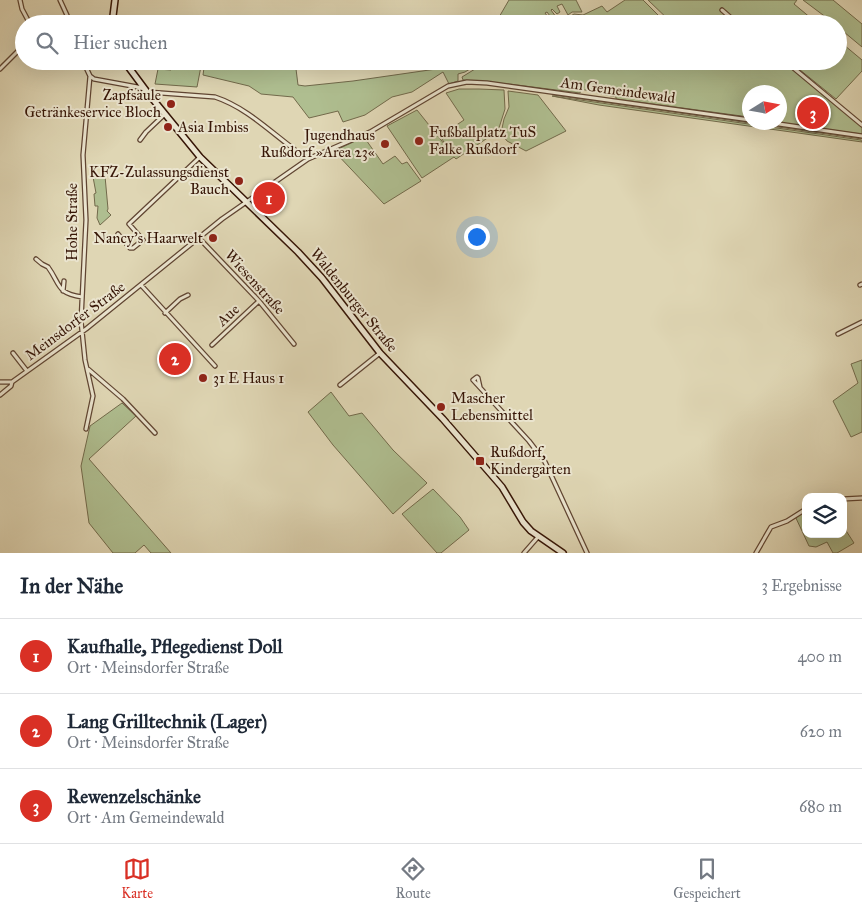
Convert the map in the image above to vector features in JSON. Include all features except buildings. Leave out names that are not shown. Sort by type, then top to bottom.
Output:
[{"type":"main road","points":[[113,15],[115,0]]},
{"type":"main road","name":"Waldenburger Straße","points":[[131,70],[200,157],[298,252],[322,278],[380,353],[502,487],[523,522],[538,537],[563,553]]},
{"type":"street","points":[[20,0],[26,15]]},
{"type":"street","points":[[60,0],[67,15]]},
{"type":"street","points":[[722,10],[728,15]]},
{"type":"street","points":[[0,69],[15,54]]},
{"type":"street","points":[[87,70],[90,76],[99,80],[169,95],[215,97],[224,100],[264,124],[290,148],[308,159]]},
{"type":"street","points":[[796,70],[862,125]]},
{"type":"street","name":"Hohe Straße","points":[[86,429],[92,396],[82,331],[86,220],[83,155],[90,76]]},
{"type":"street","name":"Am Gemeindewald","points":[[454,84],[467,82],[487,83],[742,119]]},
{"type":"street","name":"Meinsdorfer Straße","points":[[0,395],[11,386],[12,382],[82,331],[198,237],[308,159],[370,132],[438,91],[454,84]]},
{"type":"street","points":[[140,140],[165,114]]},
{"type":"street","points":[[787,125],[862,136]]},
{"type":"street","points":[[118,234],[130,248],[133,248],[143,240],[129,224],[200,157]]},
{"type":"street","name":"Wiesenstraße","points":[[198,237],[259,301],[294,344]]},
{"type":"street","points":[[36,260],[48,267],[63,291],[82,297]]},
{"type":"street","points":[[63,291],[64,281]]},
{"type":"street","name":"Meinsdorfer Straße","points":[[141,285],[215,366]]},
{"type":"street","points":[[165,313],[180,299],[188,295]]},
{"type":"street","name":"Aue","points":[[212,345],[259,301]]},
{"type":"street","points":[[838,334],[862,322]]},
{"type":"street","points":[[340,385],[380,353]]},
{"type":"street","points":[[13,354],[26,371]]},
{"type":"street","points":[[87,369],[124,399],[155,433]]},
{"type":"street","points":[[0,382],[12,382]]},
{"type":"street","points":[[480,387],[529,441],[545,462],[587,553]]},
{"type":"street","points":[[847,499],[862,498]]},
{"type":"street","points":[[756,553],[771,527],[802,512]]},
{"type":"street","points":[[524,553],[538,537]]},
{"type":"green space","points":[[509,0],[576,0],[582,12],[572,12],[568,15],[562,4],[557,6],[560,12],[557,14],[551,10],[555,15],[549,15],[547,12],[545,13],[546,15],[500,15]]},
{"type":"green space","points":[[625,0],[643,0],[658,15],[583,15],[602,6],[607,12]]},
{"type":"green space","points":[[648,0],[797,0],[794,4],[807,15],[664,15]]},
{"type":"green space","points":[[803,0],[833,0],[862,24],[862,47],[847,34],[847,15],[823,15]]},
{"type":"green space","points":[[847,48],[862,60],[862,71],[836,99],[800,70],[847,70]]},
{"type":"green space","points":[[158,70],[200,70],[197,87],[155,84]]},
{"type":"green space","points":[[204,70],[296,70],[298,85],[305,86],[429,70],[468,70],[458,74],[458,81],[449,84],[443,72],[412,92],[392,97],[365,115],[343,122],[338,111],[309,118],[293,97],[261,94],[249,86],[203,75]]},
{"type":"green space","points":[[473,70],[795,70],[862,126],[862,134],[787,124],[787,85],[742,85],[742,116],[616,99],[616,97],[581,89],[580,93],[463,80],[462,77]]},
{"type":"green space","points":[[459,89],[504,90],[505,109],[498,131],[456,159],[454,157],[422,178],[387,126],[417,110],[449,150],[440,136],[464,120],[446,93]]},
{"type":"green space","points":[[508,91],[538,95],[566,131],[526,151],[507,141],[501,133],[509,107]]},
{"type":"green space","points":[[553,95],[742,120],[742,122]]},
{"type":"green space","points":[[552,96],[742,123],[742,125],[599,105]]},
{"type":"green space","points":[[787,127],[862,137],[862,139],[787,128]]},
{"type":"green space","points":[[787,129],[861,140],[862,142],[777,130]]},
{"type":"green space","points":[[364,137],[383,164],[395,156],[402,164],[407,162],[421,181],[384,204],[334,151]]},
{"type":"green space","points":[[105,176],[107,211],[111,215],[100,225],[97,218],[98,206],[95,206],[94,194],[96,193],[93,177]]},
{"type":"green space","points":[[862,360],[862,432],[851,437],[833,401],[858,383],[851,364]]},
{"type":"green space","points":[[331,392],[349,416],[362,413],[393,450],[427,483],[393,514],[333,445],[308,412]]},
{"type":"green space","points":[[122,403],[136,416],[89,459],[171,553],[151,553],[144,545],[135,553],[113,553],[89,523],[81,466],[90,426]]},
{"type":"green space","points":[[433,489],[460,517],[469,530],[441,553],[437,553],[402,514]]},
{"type":"green space","points":[[802,512],[802,531],[795,516]]},
{"type":"green space","points":[[847,532],[854,543],[837,553],[833,553],[827,542],[816,547],[809,546],[805,538],[847,538]]},
{"type":"place","name":"Zapfsäule Getränkeservice Bloch","points":[[171,104]]},
{"type":"place","name":"Rewenzelschänke","points":[[813,113]]},
{"type":"place","name":"Asia Imbiss","points":[[168,127]]},
{"type":"place","name":"Fußballplatz TuS Falke Rußdorf","points":[[419,141]]},
{"type":"place","name":"Jugendhaus Rußdorf »Area 23«","points":[[385,144]]},
{"type":"place","name":"KFZ-Zulassungsdienst Bauch","points":[[239,181]]},
{"type":"place","name":"Kaufhalle, Pflegedienst Doll","points":[[269,198]]},
{"type":"place","name":"Nancy's Haarwelt","points":[[213,238]]},
{"type":"place","name":"Lang Grilltechnik (Lager)","points":[[175,359]]},
{"type":"place","name":"31 E Haus 1","points":[[203,378]]},
{"type":"place","name":"Mascher Lebensmittel","points":[[441,407]]},
{"type":"place","name":"Rußdorf, Kindergarten","points":[[480,461]]}]
